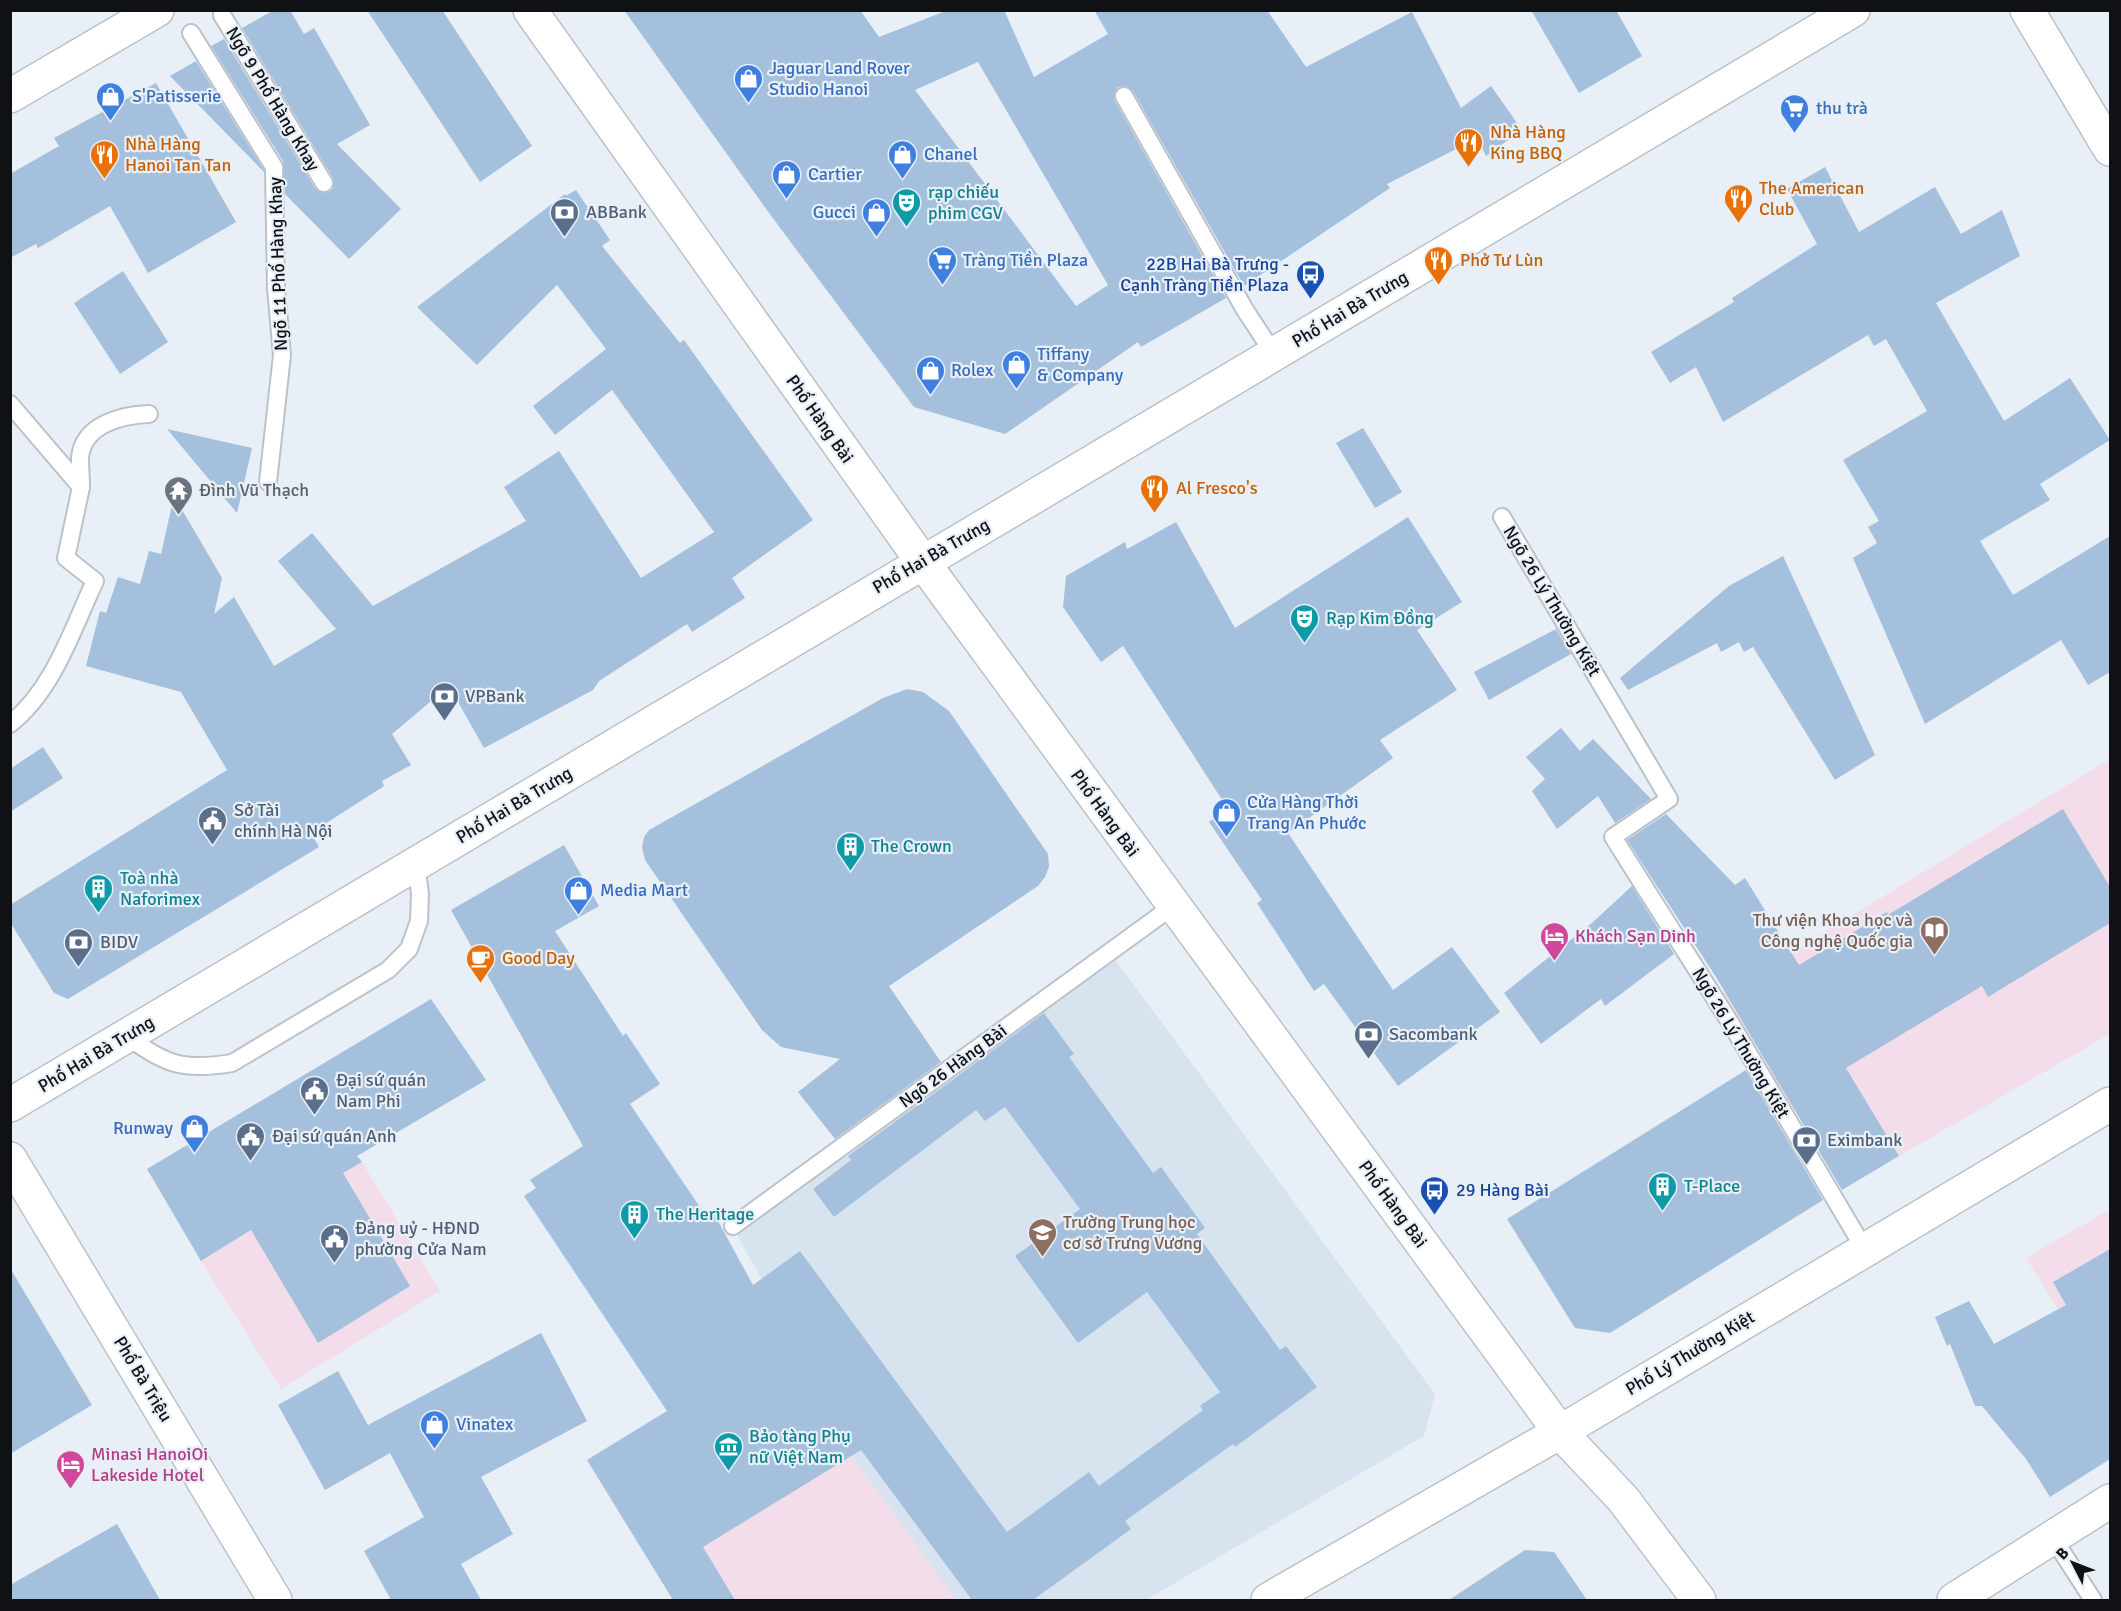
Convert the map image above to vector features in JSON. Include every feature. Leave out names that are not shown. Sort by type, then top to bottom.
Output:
[{"type":"main road","points":[[10,96],[157,10]]},
{"type":"main road","name":"Phố Hàng Bài","points":[[530,10],[922,561],[1173,906],[1560,1432],[1623,1499],[1699,1600]]},
{"type":"main road","name":"Phố Hai Bà Trưng","points":[[10,1105],[922,561],[1853,10]]},
{"type":"main road","points":[[2027,10],[2110,150]]},
{"type":"main road","name":"Phố Lý Thường Kiệt","points":[[1268,1600],[1560,1432],[2110,1104]]},
{"type":"main road","name":"Phố Bà Triệu","points":[[10,1159],[275,1600]]},
{"type":"main road","points":[[1954,1600],[2110,1501]]},
{"type":"lane","name":"Ngõ 9 Phố Hàng Khay","points":[[222,15],[299,138],[324,183]]},
{"type":"lane","name":"Ngõ 11 Phố Hàng Khay","points":[[191,33],[274,167],[276,288],[282,355],[268,482]]},
{"type":"lane","points":[[1124,96],[1274,354]]},
{"type":"lane","points":[[10,404],[81,487]]},
{"type":"lane","points":[[10,724],[23,714],[46,685],[95,581],[66,558],[81,487],[80,457],[90,435],[100,426],[115,419],[149,414]]},
{"type":"lane","name":"Ngõ 26 Lý Thường Kiệt","points":[[1502,517],[1669,799],[1613,837],[1731,1024],[1865,1250]]},
{"type":"lane","points":[[127,1036],[155,1057],[177,1065],[211,1066],[232,1063],[388,970],[409,949],[419,921],[420,894],[416,863]]},
{"type":"lane","name":"Ngõ 26 Hàng Bài","points":[[733,1226],[1173,906]]},
{"type":"lane","points":[[2053,1538],[2093,1600]]},
{"type":"shaded area","points":[[2110,759],[2110,1034],[1899,1156],[1851,1076],[1791,1112],[1721,995]]},
{"type":"shaded area","name":"Trường Trung học cơ sở Trưng Vương","points":[[1109,951],[1435,1394],[1424,1436],[1146,1600],[956,1600],[742,1303],[765,1285],[733,1228]]},
{"type":"shaded area","points":[[362,1162],[440,1291],[281,1389],[201,1261]]},
{"type":"shaded area","points":[[2107,1211],[2110,1217],[2110,1392],[2026,1258]]},
{"type":"shaded area","name":"Bảo tàng Phụ nữ Việt Nam","points":[[773,1345],[956,1600],[673,1600],[587,1460]]},
{"type":"building","points":[[274,10],[290,10],[304,34],[314,28],[370,125],[337,144],[401,209],[349,259],[285,194],[283,161],[211,46],[224,39],[315,188],[320,192],[329,192],[333,188],[333,178],[242,28]]},
{"type":"building","points":[[367,10],[442,10],[532,146],[480,182]]},
{"type":"building","points":[[624,10],[860,10],[879,37],[948,10],[1004,10],[1034,77],[1108,34],[1094,10],[1267,10],[1306,67],[1412,12],[1461,108],[1491,86],[1522,130],[1486,156],[1478,138],[1387,184],[1390,188],[1244,286],[1133,91],[1125,86],[1118,87],[1114,95],[1115,101],[1226,298],[1141,347],[1138,342],[1005,434],[914,407],[769,213]],"holes":[[[978,62],[1108,285],[1076,306],[915,90]]]},
{"type":"building","points":[[1531,10],[1616,10],[1642,56],[1579,93]]},
{"type":"building","points":[[196,61],[264,170],[264,172],[170,76]]},
{"type":"building","points":[[156,83],[236,222],[148,273],[110,206],[38,248],[36,244],[10,258],[10,174],[59,146],[54,138]]},
{"type":"building","points":[[1825,167],[1859,232],[1935,187],[1961,234],[2002,210],[2020,256],[1936,303],[2004,421],[2070,378],[2110,440],[2040,484],[2050,500],[1980,541],[2013,595],[2110,536],[2110,672],[2088,685],[2061,640],[1925,724],[1853,558],[1877,543],[1868,527],[1879,521],[1843,460],[1927,411],[1886,339],[1874,346],[1868,335],[1723,422],[1696,367],[1670,383],[1651,352],[1734,302],[1732,298],[1817,244],[1787,189]]},
{"type":"building","points":[[576,190],[610,240],[602,246],[680,343],[684,340],[813,520],[732,578],[745,598],[692,632],[687,624],[599,681],[593,690],[484,748],[449,686],[392,734],[411,765],[382,781],[384,786],[311,833],[319,847],[68,999],[54,993],[10,922],[10,905],[227,770],[181,692],[86,666],[100,611],[106,613],[118,577],[140,584],[149,551],[161,554],[174,496],[222,578],[214,614],[234,597],[274,666],[336,629],[278,561],[312,533],[373,606],[526,521],[504,487],[559,451],[641,578],[714,532],[612,390],[555,435],[533,406],[606,349],[557,285],[477,365],[417,307],[565,194],[566,196]]},
{"type":"building","points":[[123,271],[168,342],[120,374],[74,303]]},
{"type":"building","points":[[1363,428],[1402,492],[1375,508],[1336,443]]},
{"type":"building","points":[[167,429],[252,448],[237,513]]},
{"type":"building","points":[[1408,517],[1462,602],[1417,630],[1457,690],[1380,740],[1393,758],[1288,833],[1393,990],[1452,947],[1500,1012],[1398,1086],[1324,984],[1314,991],[1257,903],[1262,900],[1209,822],[1228,809],[1123,646],[1101,662],[1063,607],[1066,576],[1125,542],[1127,549],[1176,522],[1235,628]]},
{"type":"building","points":[[1783,556],[1875,755],[1835,780],[1753,647],[1744,652],[1739,642],[1721,652],[1717,643],[1628,690],[1620,678],[1729,586]]},
{"type":"building","points":[[1556,629],[1571,654],[1489,700],[1474,672]]},
{"type":"building","name":"The Crown","points":[[907,689],[923,692],[949,711],[1048,854],[1049,867],[1038,886],[889,986],[941,1062],[835,1139],[798,1092],[840,1059],[781,1047],[762,1030],[645,860],[642,847],[644,837],[649,830],[883,698]]},
{"type":"building","points":[[1561,728],[1580,751],[1593,739],[1651,799],[1615,823],[1598,796],[1557,829],[1532,791],[1545,779],[1526,757]]},
{"type":"building","points":[[43,747],[63,778],[10,812],[10,769]]},
{"type":"building","name":"Thư viện Khoa học và Công nghệ Quốc gia","points":[[2063,809],[2110,887],[2110,923],[1988,997],[1982,986],[1846,1068],[1899,1156],[1842,1190],[1716,977],[1627,840],[1666,814],[1735,885],[1745,878],[1799,965],[1887,912],[1888,915]]},
{"type":"building","points":[[564,845],[599,906],[555,931],[623,1036],[626,1033],[660,1084],[630,1104],[706,1216],[713,1212],[753,1285],[800,1251],[1007,1532],[1089,1472],[1099,1486],[1203,1410],[1200,1406],[1220,1392],[1147,1292],[1078,1343],[1015,1256],[1080,1209],[1005,1107],[985,1121],[976,1110],[834,1217],[813,1189],[851,1160],[848,1156],[1044,1013],[1074,1054],[1069,1057],[1153,1173],[1161,1167],[1205,1228],[1197,1234],[1280,1350],[1286,1346],[1317,1387],[1235,1447],[1233,1444],[1125,1521],[1131,1529],[1033,1600],[972,1600],[861,1450],[703,1547],[735,1600],[673,1600],[587,1460],[667,1411],[524,1196],[536,1188],[530,1180],[583,1146],[451,910]]},
{"type":"building","points":[[1632,886],[1674,954],[1605,1006],[1601,999],[1541,1044],[1504,993],[1592,923]]},
{"type":"building","points":[[431,999],[486,1080],[357,1156],[362,1162],[343,1173],[410,1286],[318,1343],[251,1230],[201,1261],[147,1169]]},
{"type":"building","name":"T-Place","points":[[1746,1070],[1823,1200],[1610,1333],[1575,1328],[1507,1219]]},
{"type":"building","points":[[2110,1249],[2110,1459],[2050,1497],[2026,1459],[1982,1406],[1975,1406],[1950,1344],[1947,1346],[1935,1317],[1969,1301],[1994,1344],[2066,1305],[2053,1282]]},
{"type":"building","points":[[10,1268],[92,1405],[10,1454]]},
{"type":"building","points":[[541,1333],[587,1421],[481,1477],[513,1534],[461,1564],[481,1600],[391,1600],[364,1551],[424,1517],[390,1453],[325,1490],[278,1405],[338,1371],[368,1425]]},
{"type":"building","points":[[117,1524],[160,1600],[10,1600],[10,1585]]},
{"type":"building","points":[[1525,1550],[1554,1552],[1587,1600],[1449,1600]]},
{"type":"place","name":"Jaguar Land Rover Studio Hanoi","points":[[748,104]]},
{"type":"place","name":"S'Patisserie","points":[[111,122]]},
{"type":"place","name":"thu trà","points":[[1795,134]]},
{"type":"place","name":"Nhà Hàng King BBQ","points":[[1469,168]]},
{"type":"place","name":"Nhà Hàng Hanoi Tan Tan","points":[[104,180]]},
{"type":"place","name":"Chanel","points":[[903,180]]},
{"type":"place","name":"Cartier","points":[[787,200]]},
{"type":"place","name":"The American Club","points":[[1738,224]]},
{"type":"place","name":"rạp chiếu phim CGV","points":[[907,228]]},
{"type":"place","name":"ABBank","points":[[565,238]]},
{"type":"place","name":"Gucci","points":[[877,238]]},
{"type":"place","name":"Tràng Tiền Plaza","points":[[942,286]]},
{"type":"place","name":"Phở Tư Lùn","points":[[1439,286]]},
{"type":"place","name":"22B Hai Bà Trưng - Cạnh Tràng Tiền Plaza","points":[[1310,300]]},
{"type":"place","name":"Tiffany & Company","points":[[1016,390]]},
{"type":"place","name":"Rolex","points":[[930,396]]},
{"type":"place","name":"Al Fresco's","points":[[1155,514]]},
{"type":"place","name":"Đình Vũ Thạch","points":[[178,516]]},
{"type":"place","name":"Rạp Kim Đồng","points":[[1305,644]]},
{"type":"place","name":"VPBank","points":[[444,722]]},
{"type":"place","name":"Cửa Hàng Thời Trang An Phước","points":[[1226,838]]},
{"type":"place","name":"Sở Tài chính Hà Nội","points":[[213,846]]},
{"type":"place","name":"The Crown","points":[[850,872]]},
{"type":"place","name":"Toà nhà Naforimex","points":[[99,914]]},
{"type":"place","name":"Media Mart","points":[[579,916]]},
{"type":"place","name":"Thư viện Khoa học và Công nghệ Quốc gia","points":[[1934,956]]},
{"type":"place","name":"Khách Sạn Dinh","points":[[1554,962]]},
{"type":"place","name":"BIDV","points":[[79,968]]},
{"type":"place","name":"Good Day","points":[[481,984]]},
{"type":"place","name":"Sacombank","points":[[1368,1060]]},
{"type":"place","name":"Đại sứ quán Nam Phi","points":[[315,1116]]},
{"type":"place","name":"Runway","points":[[194,1154]]},
{"type":"place","name":"Đại sứ quán Anh","points":[[251,1162]]},
{"type":"place","name":"Eximbank","points":[[1806,1166]]},
{"type":"place","name":"T-Place","points":[[1663,1212]]},
{"type":"place","name":"29 Hàng Bài","points":[[1435,1216]]},
{"type":"place","name":"The Heritage","points":[[635,1240]]},
{"type":"place","name":"Trường Trung học cơ sở Trưng Vương","points":[[1042,1258]]},
{"type":"place","name":"Đảng uỷ - HĐND phường Cửa Nam","points":[[334,1264]]},
{"type":"place","name":"Vinatex","points":[[435,1450]]},
{"type":"place","name":"Bảo tàng Phụ nữ Việt Nam","points":[[728,1472]]},
{"type":"place","name":"Minasi HanoiOi Lakeside Hotel","points":[[70,1490]]}]
